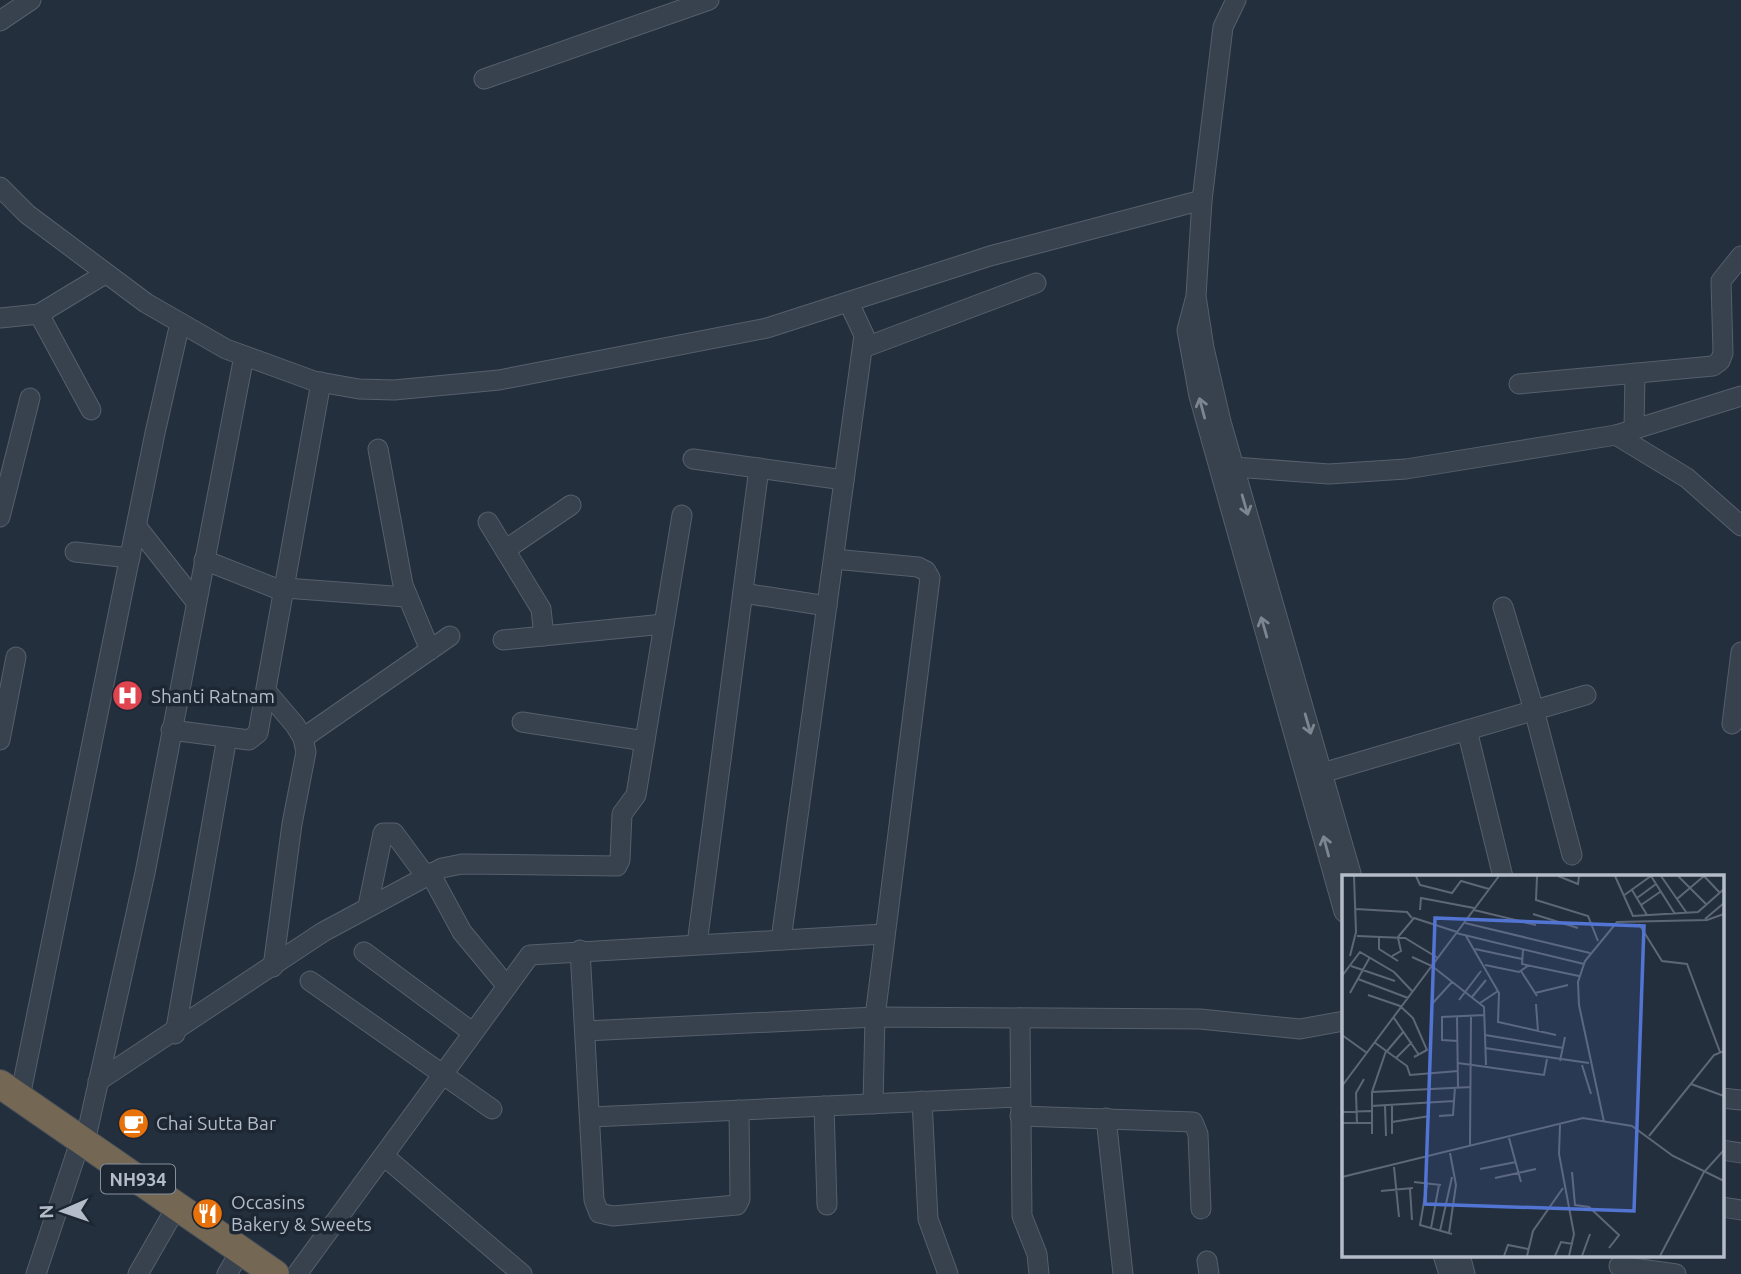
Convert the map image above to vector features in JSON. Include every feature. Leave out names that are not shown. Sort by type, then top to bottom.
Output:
[{"type":"highway","name":"NH934","points":[[10,1090],[275,1274]]},
{"type":"street","points":[[0,20],[31,0]]},
{"type":"street","points":[[484,79],[667,7],[709,0]]},
{"type":"street","points":[[1236,0],[1223,27],[1202,200],[1196,296],[1187,330],[1199,396],[1342,905]]},
{"type":"street","points":[[0,187],[27,214],[146,303],[244,356],[321,382],[359,389],[394,390],[499,380],[706,342],[798,320],[990,256],[1202,200]]},
{"type":"street","points":[[1519,384],[1713,366],[1720,361],[1723,354],[1721,281],[1741,256]]},
{"type":"street","points":[[0,318],[39,314],[105,274]]},
{"type":"street","points":[[863,348],[1036,283]]},
{"type":"street","points":[[1196,296],[1210,376],[1234,467],[1351,875]]},
{"type":"street","points":[[781,940],[863,348],[863,327],[849,303]]},
{"type":"street","points":[[39,314],[91,410]]},
{"type":"street","points":[[10,1090],[180,323]]},
{"type":"street","points":[[36,1274],[83,1140],[98,1081],[145,873],[244,356]]},
{"type":"street","points":[[1625,432],[1635,373]]},
{"type":"street","points":[[171,730],[255,738],[285,590],[321,382]]},
{"type":"street","points":[[1234,467],[1329,474],[1381,472],[1625,432],[1741,396]]},
{"type":"street","points":[[0,515],[30,398]]},
{"type":"street","points":[[1625,432],[1686,478],[1741,526]]},
{"type":"street","points":[[378,449],[406,597],[430,650]]},
{"type":"street","points":[[693,459],[845,480]]},
{"type":"street","points":[[697,944],[760,468]]},
{"type":"street","points":[[505,550],[571,505]]},
{"type":"street","points":[[98,1081],[175,1034],[368,906],[427,874],[462,864],[617,866],[620,860],[621,822],[636,795],[682,515]]},
{"type":"street","points":[[488,523],[541,609],[544,636]]},
{"type":"street","points":[[136,527],[196,602]]},
{"type":"street","points":[[75,552],[130,558]]},
{"type":"street","points":[[834,559],[918,567],[926,571],[930,578],[875,1017],[873,1104]]},
{"type":"street","points":[[204,560],[285,590],[406,597]]},
{"type":"street","points":[[743,593],[827,606]]},
{"type":"street","points":[[1503,607],[1534,710],[1572,855]]},
{"type":"street","points":[[503,640],[664,624]]},
{"type":"street","points":[[303,738],[450,636]]},
{"type":"street","points":[[1732,724],[1741,652]]},
{"type":"street","points":[[0,740],[16,657]]},
{"type":"street","points":[[266,691],[303,738],[306,752],[292,824],[273,967]]},
{"type":"street","points":[[1322,773],[1586,695]]},
{"type":"street","points":[[522,722],[645,741]]},
{"type":"street","points":[[1467,730],[1503,875]]},
{"type":"street","points":[[175,1034],[227,737]]},
{"type":"street","points":[[368,906],[381,837],[387,831],[394,833],[427,874],[462,932],[506,985]]},
{"type":"street","points":[[297,1274],[530,955],[884,934]]},
{"type":"street","points":[[580,950],[595,1207],[599,1213],[613,1216],[737,1205],[740,1199],[739,1110]]},
{"type":"street","points":[[363,951],[472,1032]]},
{"type":"street","points":[[310,981],[492,1109]]},
{"type":"street","points":[[586,1031],[875,1017],[1200,1019],[1300,1029],[1342,1021]]},
{"type":"street","points":[[1020,1019],[1022,1216],[1027,1235],[1037,1254],[1040,1274]]},
{"type":"street","points":[[591,1117],[922,1101],[1020,1106],[1106,1118],[1188,1119],[1193,1122],[1198,1134],[1201,1209]]},
{"type":"street","points":[[922,1101],[925,1198],[932,1234],[945,1266]]},
{"type":"street","points":[[824,1106],[827,1205]]},
{"type":"street","points":[[1106,1118],[1123,1274]]},
{"type":"street","points":[[384,1156],[522,1274]]},
{"type":"street","points":[[138,1274],[177,1206]]},
{"type":"street","points":[[227,1274],[241,1250]]},
{"type":"street","points":[[1443,1256],[1449,1274]]},
{"type":"street","points":[[1460,1256],[1465,1274]]},
{"type":"street","points":[[1620,1265],[1676,1274]]},
{"type":"place","name":"Shanti Ratnam","points":[[128,696]]},
{"type":"place","name":"Chai Sutta Bar","points":[[133,1123]]},
{"type":"place","name":"Occasins Bakery & Sweets","points":[[208,1213]]}]
